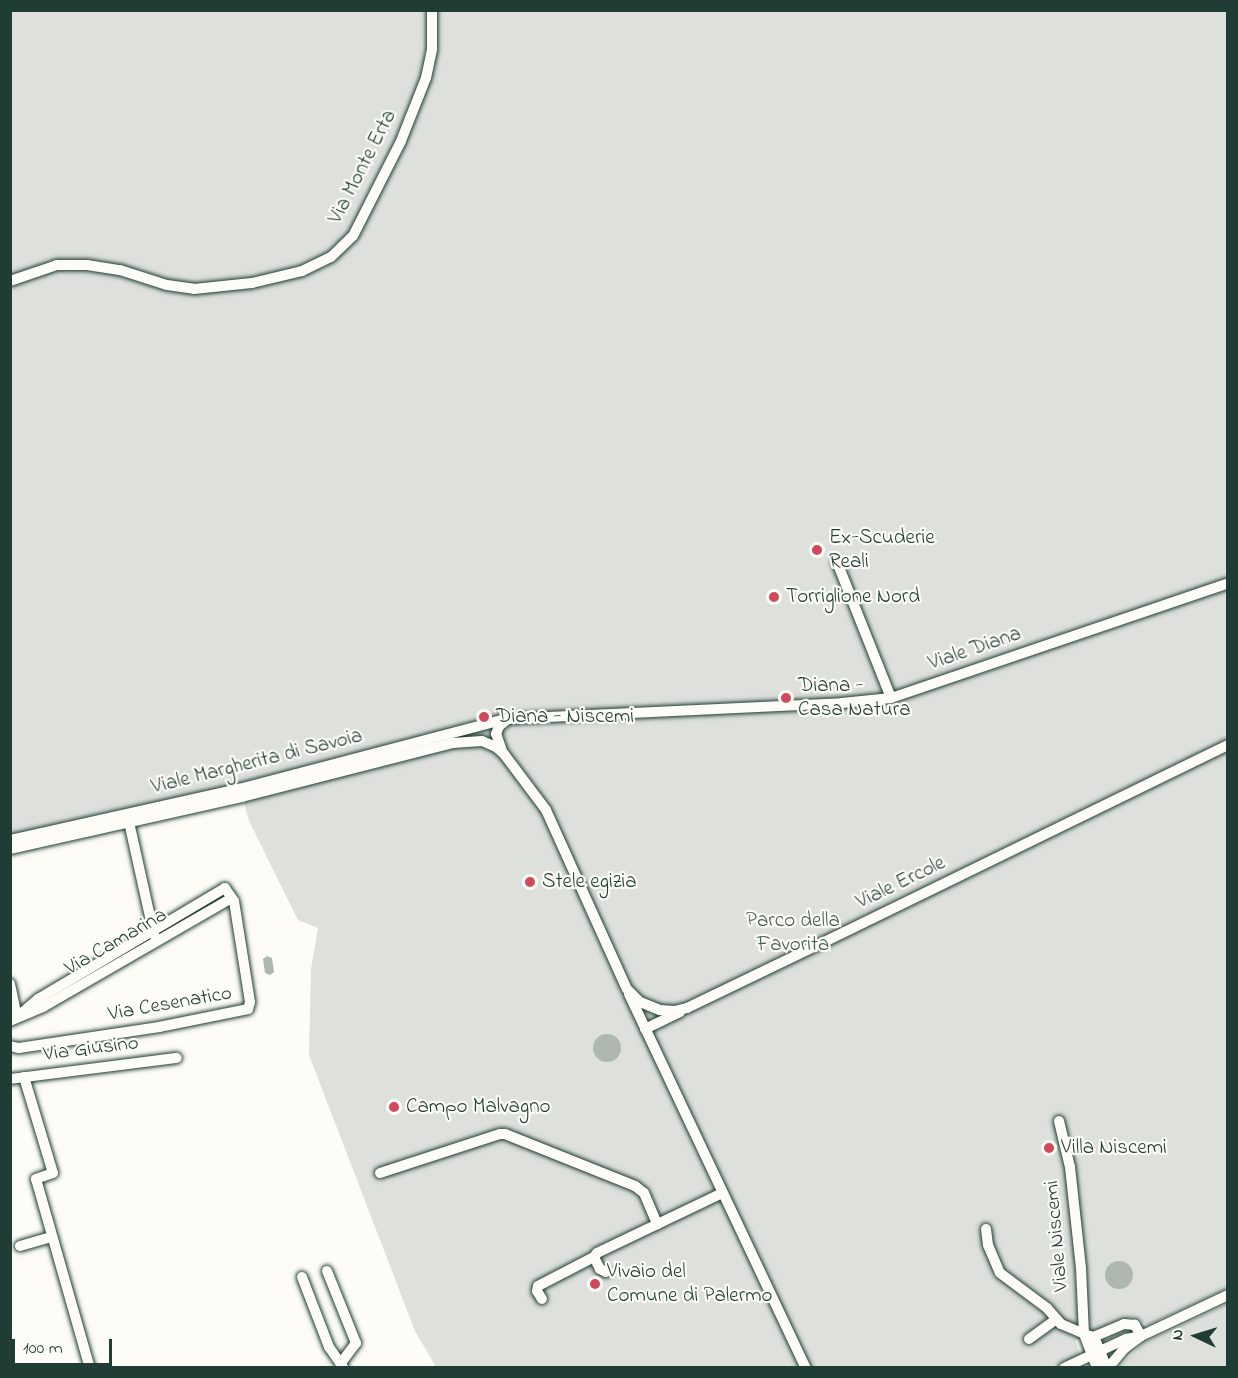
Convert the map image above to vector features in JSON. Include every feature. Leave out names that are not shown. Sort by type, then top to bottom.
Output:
[{"type":"street","name":"Via Monte Erta","points":[[10,281],[57,265],[87,266],[120,270],[167,285],[194,289],[252,283],[302,270],[331,257],[353,236],[402,141],[426,78],[432,49],[432,10]]},
{"type":"street","points":[[837,562],[891,698]]},
{"type":"street","name":"Viale Diana","points":[[511,718],[842,704],[891,698],[1227,583]]},
{"type":"street","points":[[504,754],[496,734],[502,722],[511,718]]},
{"type":"street","name":"Viale Margherita di Savoia","points":[[10,840],[239,789],[511,718]]},
{"type":"street","name":"Viale Margherita di Savoia","points":[[10,849],[242,797],[453,743],[482,741]]},
{"type":"street","name":"Viale Ercole","points":[[482,741],[496,747],[504,754],[546,810],[627,989],[640,1002],[667,1011],[687,1008],[1227,745]]},
{"type":"street","points":[[129,822],[154,936]]},
{"type":"street","name":"Via Camarina","points":[[14,1019],[38,999],[228,893]]},
{"type":"street","name":"Via Cesenatico","points":[[10,1046],[22,1048],[148,1029],[248,1009],[245,969],[235,903],[228,893]]},
{"type":"street","points":[[10,984],[14,1019]]},
{"type":"street","points":[[627,989],[806,1368]]},
{"type":"street","points":[[645,1029],[687,1008]]},
{"type":"street","name":"Via Giusino","points":[[10,1079],[177,1058]]},
{"type":"street","points":[[24,1077],[53,1173],[36,1179],[90,1368]]},
{"type":"street","name":"Viale Niscemi","points":[[1059,1121],[1070,1167],[1081,1268],[1083,1313],[1089,1335]]},
{"type":"street","points":[[380,1173],[500,1134],[516,1136],[573,1162],[635,1186],[644,1193],[657,1224]]},
{"type":"street","points":[[542,1299],[537,1290],[538,1286],[609,1247],[722,1193]]},
{"type":"street","points":[[986,1229],[988,1245],[1000,1273],[1047,1308],[1057,1319],[1089,1335],[1096,1353],[1108,1368],[1129,1344],[1141,1336],[1227,1295]]},
{"type":"street","points":[[20,1246],[52,1237]]},
{"type":"street","points":[[594,1257],[600,1269],[606,1272]]},
{"type":"street","points":[[302,1277],[329,1347],[342,1366],[356,1343],[327,1271]]},
{"type":"street","points":[[1029,1339],[1057,1319]]},
{"type":"street","points":[[1089,1335],[1124,1324],[1135,1324],[1141,1336]]},
{"type":"street","points":[[1064,1368],[1126,1339],[1141,1336]]},
{"type":"street","points":[[1096,1353],[1097,1368]]},
{"type":"green space","name":"Parco della Favorita","points":[[10,11],[1227,11],[1227,1288],[1148,1325],[1131,1317],[1075,1340],[1085,1367],[436,1367],[415,1331],[309,1055],[311,969],[318,928],[298,920],[249,821],[235,768],[231,775],[234,785],[11,835]]},
{"type":"green space","points":[[1227,1304],[1227,1367],[1118,1368],[1143,1343]]},
{"type":"shaded area","points":[[267,956],[272,958],[274,972],[270,975],[265,973],[263,959]]},
{"type":"shaded area","points":[[607,1034],[617,1038],[621,1048],[617,1058],[607,1062],[597,1058],[593,1048],[597,1038]]},
{"type":"shaded area","points":[[1119,1261],[1129,1265],[1133,1275],[1129,1285],[1119,1289],[1109,1285],[1105,1275],[1109,1265]]},
{"type":"place","name":"Ex-Scuderie Reali","points":[[817,550]]},
{"type":"place","name":"Torriglione Nord","points":[[774,597]]},
{"type":"place","name":"Diana - Casa Natura","points":[[786,698]]},
{"type":"place","name":"Diana - Niscemi","points":[[484,717]]},
{"type":"place","name":"Stele egizia","points":[[530,882]]},
{"type":"place","name":"Campo Malvagno","points":[[394,1107]]},
{"type":"place","name":"Villa Niscemi","points":[[1049,1148]]},
{"type":"place","name":"Vivaio del Comune di Palermo","points":[[595,1284]]}]
